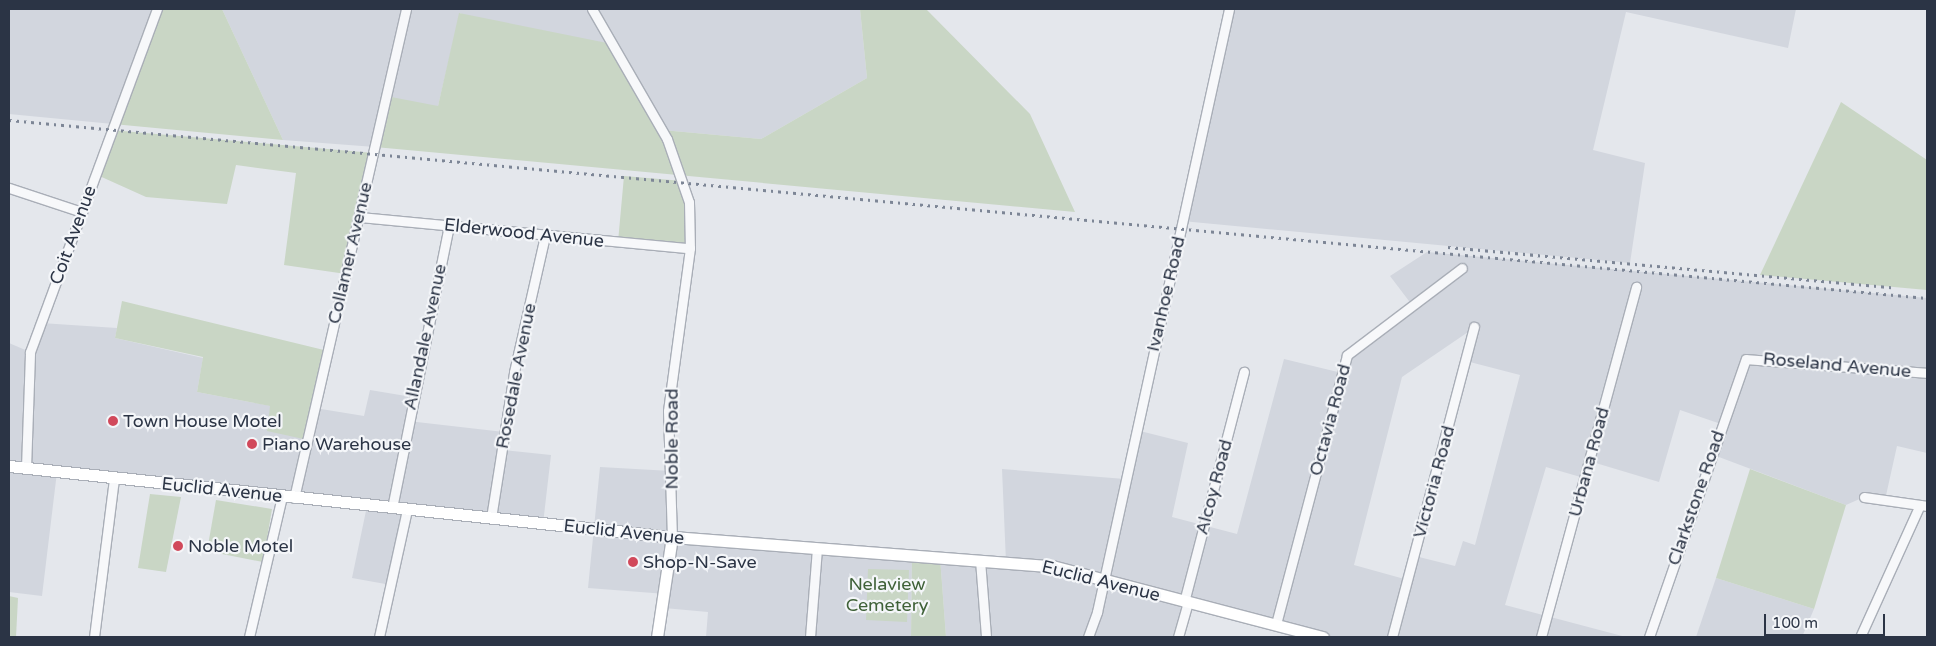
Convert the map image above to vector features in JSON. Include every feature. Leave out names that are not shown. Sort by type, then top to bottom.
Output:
[{"type":"main road","name":"Euclid Avenue","points":[[9,466],[114,479],[672,537],[1052,566],[1276,624],[1302,634],[1323,637]]},
{"type":"main road","name":"Noble Road","points":[[657,637],[672,537]]},
{"type":"street","name":"Coit Avenue","points":[[26,468],[30,352],[157,9]]},
{"type":"street","name":"Collamer Avenue","points":[[294,498],[406,9]]},
{"type":"street","name":"Noble Road","points":[[592,9],[667,139],[683,181],[690,214],[690,248],[668,411],[672,537]]},
{"type":"street","name":"Ivanhoe Road","points":[[1088,637],[1103,579],[1228,9]]},
{"type":"street","points":[[9,188],[82,212]]},
{"type":"street","name":"Elderwood Avenue","points":[[359,217],[545,236],[690,248]]},
{"type":"street","name":"Allandale Avenue","points":[[392,508],[449,226]]},
{"type":"street","name":"Rosedale Avenue","points":[[491,518],[514,372],[545,236]]},
{"type":"street","name":"Octavia Road","points":[[1276,624],[1347,355],[1462,268]]},
{"type":"street","name":"Urbana Road","points":[[1541,637],[1636,287]]},
{"type":"street","name":"Victoria Road","points":[[1392,637],[1474,327]]},
{"type":"street","name":"Roseland Avenue","points":[[1746,359],[1927,373]]},
{"type":"street","name":"Clarkstone Road","points":[[1649,637],[1746,359]]},
{"type":"street","name":"Alcoy Road","points":[[1178,637],[1244,372]]},
{"type":"street","points":[[94,637],[114,479]]},
{"type":"street","points":[[249,637],[282,496]]},
{"type":"street","points":[[1860,637],[1923,506],[1864,497]]},
{"type":"street","points":[[379,637],[407,510]]},
{"type":"street","points":[[810,637],[817,548]]},
{"type":"street","points":[[980,560],[986,637]]},
{"type":"shaded area","points":[[9,9],[157,9],[113,124],[9,114]]},
{"type":"shaded area","points":[[222,9],[860,9],[867,78],[761,139],[662,130],[460,13],[438,106],[375,147],[283,140]]},
{"type":"shaded area","points":[[1229,9],[1796,9],[1788,48],[1626,12],[1593,150],[1645,163],[1630,263],[1182,221]]},
{"type":"shaded area","points":[[1427,252],[1927,298],[1927,453],[1897,446],[1885,500],[1864,497],[1846,505],[1711,454],[1721,424],[1680,410],[1659,482],[1589,461],[1584,478],[1546,467],[1505,605],[1626,637],[1323,637],[1188,603],[1178,637],[946,637],[940,557],[1006,562],[1002,469],[1125,479],[1136,430],[1188,443],[1172,517],[1237,534],[1284,359],[1342,373],[1347,355],[1412,305],[1390,276]],"holes":[[[1474,328],[1466,361],[1520,375],[1475,545],[1463,541],[1455,566],[1415,556],[1408,580],[1354,565],[1402,377]]]},
{"type":"shaded area","points":[[41,323],[117,328],[115,338],[203,358],[197,392],[271,406],[267,431],[315,408],[364,416],[370,390],[412,397],[408,421],[504,432],[502,450],[551,455],[543,524],[408,510],[391,585],[352,578],[367,506],[57,472],[42,596],[9,592],[9,343],[30,352]]},
{"type":"shaded area","points":[[600,467],[671,471],[672,537],[912,555],[911,637],[706,637],[708,612],[664,608],[666,594],[588,588]]},
{"type":"shaded area","points":[[1716,578],[1814,609],[1802,637],[1696,637]]},
{"type":"green space","points":[[157,9],[222,9],[283,140],[113,124]]},
{"type":"green space","points":[[860,9],[926,9],[1030,114],[1075,212],[375,147],[386,96],[438,106],[459,13],[612,44],[662,130],[761,139],[867,78]]},
{"type":"green space","points":[[1841,102],[1927,160],[1927,290],[1760,275]]},
{"type":"green space","points":[[111,130],[373,153],[346,274],[284,265],[296,173],[236,165],[227,204],[146,197],[95,174]]},
{"type":"green space","points":[[624,176],[683,181],[690,248],[618,242]]},
{"type":"green space","points":[[122,301],[328,351],[308,440],[267,431],[270,406],[197,392],[203,357],[115,338]]},
{"type":"green space","points":[[1750,469],[1846,505],[1814,609],[1716,578]]},
{"type":"green space","points":[[150,494],[181,497],[166,572],[138,568]]},
{"type":"green space","points":[[216,500],[272,509],[263,562],[207,551]]},
{"type":"green space","points":[[912,555],[940,557],[946,637],[911,637]]},
{"type":"green space","name":"Nelaview Cemetery","points":[[868,569],[909,570],[907,622],[866,620]]},
{"type":"green space","points":[[9,596],[18,598],[16,637],[9,637]]},
{"type":"railway","points":[[9,120],[1927,298]]},
{"type":"railway","points":[[1448,247],[1891,287]]},
{"type":"place","name":"Town House Motel","points":[[113,421]]},
{"type":"place","name":"Piano Warehouse","points":[[252,444]]},
{"type":"place","name":"Noble Motel","points":[[178,546]]},
{"type":"place","name":"Shop-N-Save","points":[[633,562]]}]
